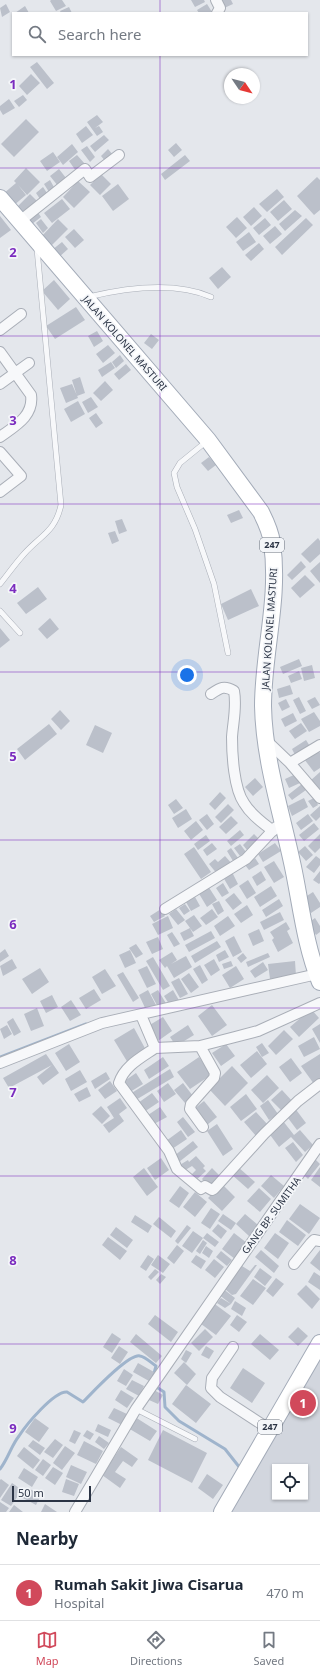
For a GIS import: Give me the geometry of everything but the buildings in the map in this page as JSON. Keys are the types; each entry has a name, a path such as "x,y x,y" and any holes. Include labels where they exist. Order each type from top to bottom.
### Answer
{"main road":[{"name":"JALAN KOLONEL MASTURI","path":"0,198 208,440 261,512 272,542 273,593 263,705 265,739 278,825 318,978"},
{"name":"247","path":"222,1512 320,1343"}],"street":[{"path":"216,0 220,8 218,12"},
{"path":"20,221 85,169 90,177 119,155"},
{"path":"0,330 21,314"},
{"path":"0,352 31,395 31,408 22,421 0,437"},
{"path":"0,384 29,363"},
{"path":"0,452 21,476 0,492"},
{"path":"165,908 246,860 278,825 253,814 243,803 238,791 232,738 235,700 234,691 228,687 222,687 211,694"},
{"path":"265,739 290,763 320,798"},
{"path":"290,763 320,745"},
{"path":"0,1062 91,1026 254,987 318,978"},
{"path":"320,1003 258,1031 200,1046 155,1048 129,1067 122,1074 119,1083 169,1151 177,1169 200,1189 206,1186 212,1190 264,1134 298,1101 320,1084"},
{"path":"141,1015 155,1048"},
{"path":"200,1046 215,1073 214,1078 190,1104 190,1109 203,1127"},
{"name":"GANG BP. SUMITHA","path":"75,1512 136,1409 320,1144"},
{"path":"294,1264 310,1243 314,1240 320,1241"},
{"path":"233,1347 212,1378 211,1388 220,1397 269,1429"}],"lane":[{"path":"0,584 23,555 51,529 58,519 61,505 36,240"},
{"path":"86,298 127,289 173,288 198,292 211,297"},
{"path":"208,440 180,463 174,473 177,486 195,528 214,584 228,653"},
{"path":"0,611 20,633"},
{"path":"136,1409 195,1439"}],"shaded area":[{"path":"320,1339 320,1512 228,1512"}],"waterway":[{"path":"0,1057 86,1024"},
{"path":"0,1469 14,1444 34,1417 61,1393 67,1392 83,1402 111,1374 128,1361 140,1356 156,1366 153,1377"},
{"path":"155,1386 164,1392 165,1407 179,1421 225,1449 240,1468 239,1470"}],"place":[{"name":"Rumah Sakit Jiwa Cisarua","path":"303,1403"}]}
